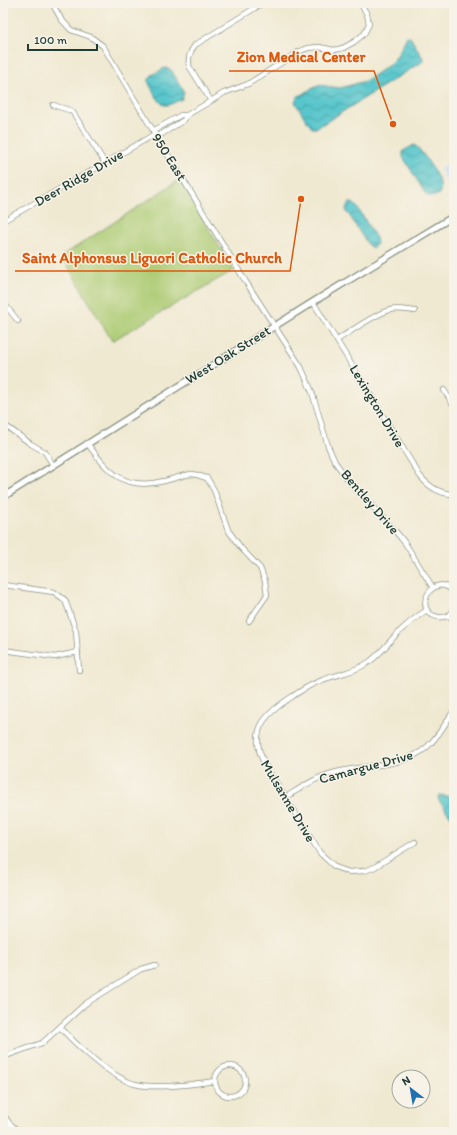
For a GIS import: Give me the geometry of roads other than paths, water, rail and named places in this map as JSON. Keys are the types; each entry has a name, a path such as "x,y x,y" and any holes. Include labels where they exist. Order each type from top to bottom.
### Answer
{"main road":[{"name":"West Oak Street","path":"3,497 274,326 454,216"}],"street":[{"name":"950 East","path":"52,3 61,19 70,30 92,37 103,46 155,134 274,326"},
{"path":"211,101 189,66 190,52 195,45 263,3"},
{"path":"155,134 184,120 187,115 224,92 248,84 298,52 308,48 320,47 334,50 343,48 354,42 364,34 368,29 369,24 367,14 360,3"},
{"path":"53,104 72,111 105,163"},
{"path":"155,134 181,115 187,115"},
{"name":"Deer Ridge Drive","path":"3,221 155,134"},
{"path":"3,302 18,321"},
{"name":"Lexington Drive","path":"313,302 420,476 433,488 442,492 454,494"},
{"path":"337,340 389,310 403,309 415,311"},
{"name":"Bentley Drive","path":"274,326 301,367 312,392 325,436 336,462 352,485 405,543 433,588"},
{"path":"444,390 454,406"},
{"path":"3,424 45,452 53,466"},
{"path":"87,443 102,463 116,476 134,483 158,483 192,474 207,478 214,490 228,530 241,548 260,568 265,581 267,595 250,621"},
{"path":"3,585 54,592 65,600 76,631 80,670"},
{"path":"454,593 452,590 443,586 433,588 427,594 425,605 427,610 435,617 444,617 449,615 454,610"},
{"name":"Mulsanne Drive","path":"415,842 373,868 356,872 342,870 329,863 320,853 266,765 259,750 258,737 264,719 278,705 306,688 325,679 354,670 371,661 407,624 427,610"},
{"path":"449,615 454,623"},
{"path":"3,650 55,657 78,652"},
{"name":"Camargue Drive","path":"286,797 309,782 323,776 345,770 397,761 419,753 436,737 454,710"},
{"path":"3,1057 38,1045 49,1037 85,1004 141,969 155,966"},
{"path":"60,1027 70,1038 105,1067 117,1076 129,1082 149,1086 215,1081"},
{"path":"231,1066 240,1070 244,1080 240,1092 230,1095 221,1092 217,1088 215,1081 218,1071 224,1067 231,1066"},
{"path":"3,1114 9,1123 19,1132"}],"water":[{"path":"407,36 410,37 423,58 422,62 328,121 316,128 312,128 295,102 297,97 319,85 340,88 365,81 389,65 397,56"},
{"path":"165,68 172,71 184,92 182,99 171,104 164,105 148,81 152,75"},
{"path":"414,145 425,156 439,180 440,191 435,196 425,193 403,157 403,151"},
{"path":"349,203 353,203 357,207 376,238 377,244 374,247 370,247 347,213 346,208"},
{"path":"439,795 454,797 454,821 438,799"}],"place":[{"name":"Zion Medical Center","path":"393,124"},
{"name":"Saint Alphonsus Liguori Catholic Church","path":"301,199"}]}
